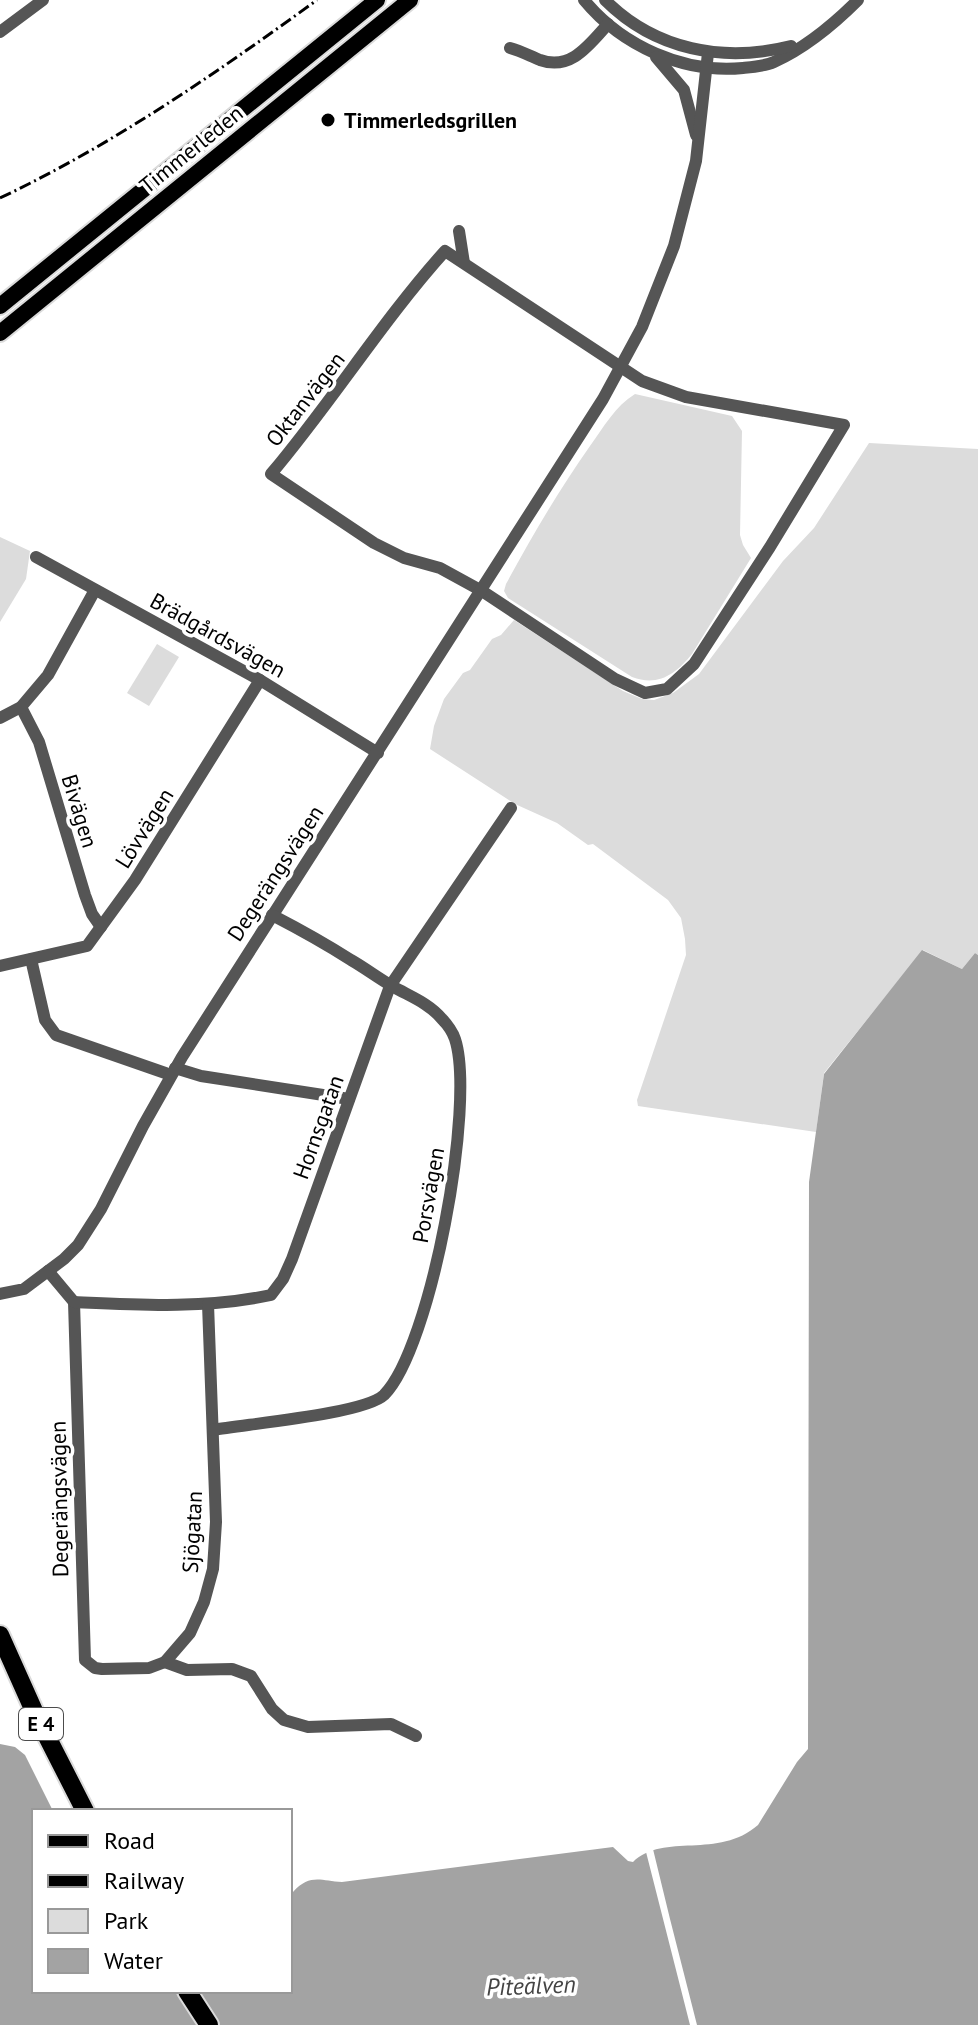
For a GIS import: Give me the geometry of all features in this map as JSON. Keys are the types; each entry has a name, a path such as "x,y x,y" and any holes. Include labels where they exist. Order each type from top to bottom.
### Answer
{"highway":[{"name":"E 4","path":"0,1635 34,1711 84,1809"},
{"name":"E 4","path":"0,1661 73,1809"},
{"path":"177,1993 199,2025"},
{"path":"188,1993 209,2025"}],"main road":[{"name":"Timmerleden","path":"0,306 377,0"},
{"name":"Timmerleden","path":"0,333 410,0"}],"street":[{"path":"0,32 43,0"},
{"path":"584,0 608,24 648,50 679,62 770,51 805,42 841,18 858,0"},
{"path":"605,0 629,21 708,60"},
{"path":"510,48 542,61 557,63 572,60 608,24"},
{"path":"648,50 684,90 698,143"},
{"name":"Degerängsvägen","path":"0,1294 24,1289 78,1245 94,1221 173,1072 603,399 642,327 674,246 696,161 708,60"},
{"path":"459,231 464,263 642,381 686,397 844,425 694,664 667,689 645,693 615,679 482,591"},
{"name":"Oktanvägen","path":"464,263 445,251 422,277 315,422 271,474 374,543 404,558 440,568 482,591"},
{"name":"Brädgårdsvägen","path":"36,557 260,680 378,753"},
{"path":"0,718 21,707 48,675 95,590"},
{"name":"Lövvägen","path":"0,966 87,946 135,880 260,680"},
{"name":"Bivägen","path":"21,707 39,742 88,904 101,927"},
{"name":"Hornsgatan","path":"74,1302 208,1304 235,1303 271,1295 283,1279 390,986 511,808"},
{"name":"Porsvägen","path":"213,1430 353,1409 383,1396 396,1379 414,1338 446,1226 457,1149 461,1075 455,1038 442,1018 422,1002 272,915"},
{"path":"31,959 45,1020 56,1035 173,1072 349,1099"},
{"path":"48,1271 74,1302"},
{"name":"Degerängsvägen","path":"74,1302 85,1660 102,1669 149,1668 165,1662"},
{"name":"Sjögatan","path":"165,1662 190,1633 204,1602 213,1569 216,1522 208,1304"},
{"path":"165,1662 187,1670 232,1669 251,1676 272,1709 284,1720 308,1727 391,1724 416,1736"}],"green space":[{"path":"635,394 732,416 742,431 740,535 751,558 692,654 673,673 650,680 632,677 508,598 504,591 557,496 605,424"},
{"path":"869,443 978,449 978,955 975,953 962,969 923,950 824,1073 816,1132 638,1106 637,1100 686,955 681,918 668,900 593,844 588,845 557,823 515,804 430,749 434,726 444,699 463,673 470,670 492,639 501,635 514,620 623,691 654,700 673,693 699,674 783,561 814,528"},
{"path":"0,537 30,551 26,579 0,622"},
{"path":"157,644 179,657 149,706 127,693"}],"water":[{"name":"Piteälven","path":"922,950 962,969 975,953 978,955 978,2025 0,2025 0,1744 15,1747 25,1755 52,1809 32,1809 32,1993 292,1993 292,1892 310,1880 342,1882 613,1847 633,1862 660,1848 726,1841 758,1825 808,1749 809,1182 824,1074"}],"pier":[{"path":"652,1845 697,2025 690,2025 645,1848"}],"railway":[{"path":"0,198 124,131 317,0"}],"place":[{"name":"Timmerledsgrillen","path":"328,120"}]}
